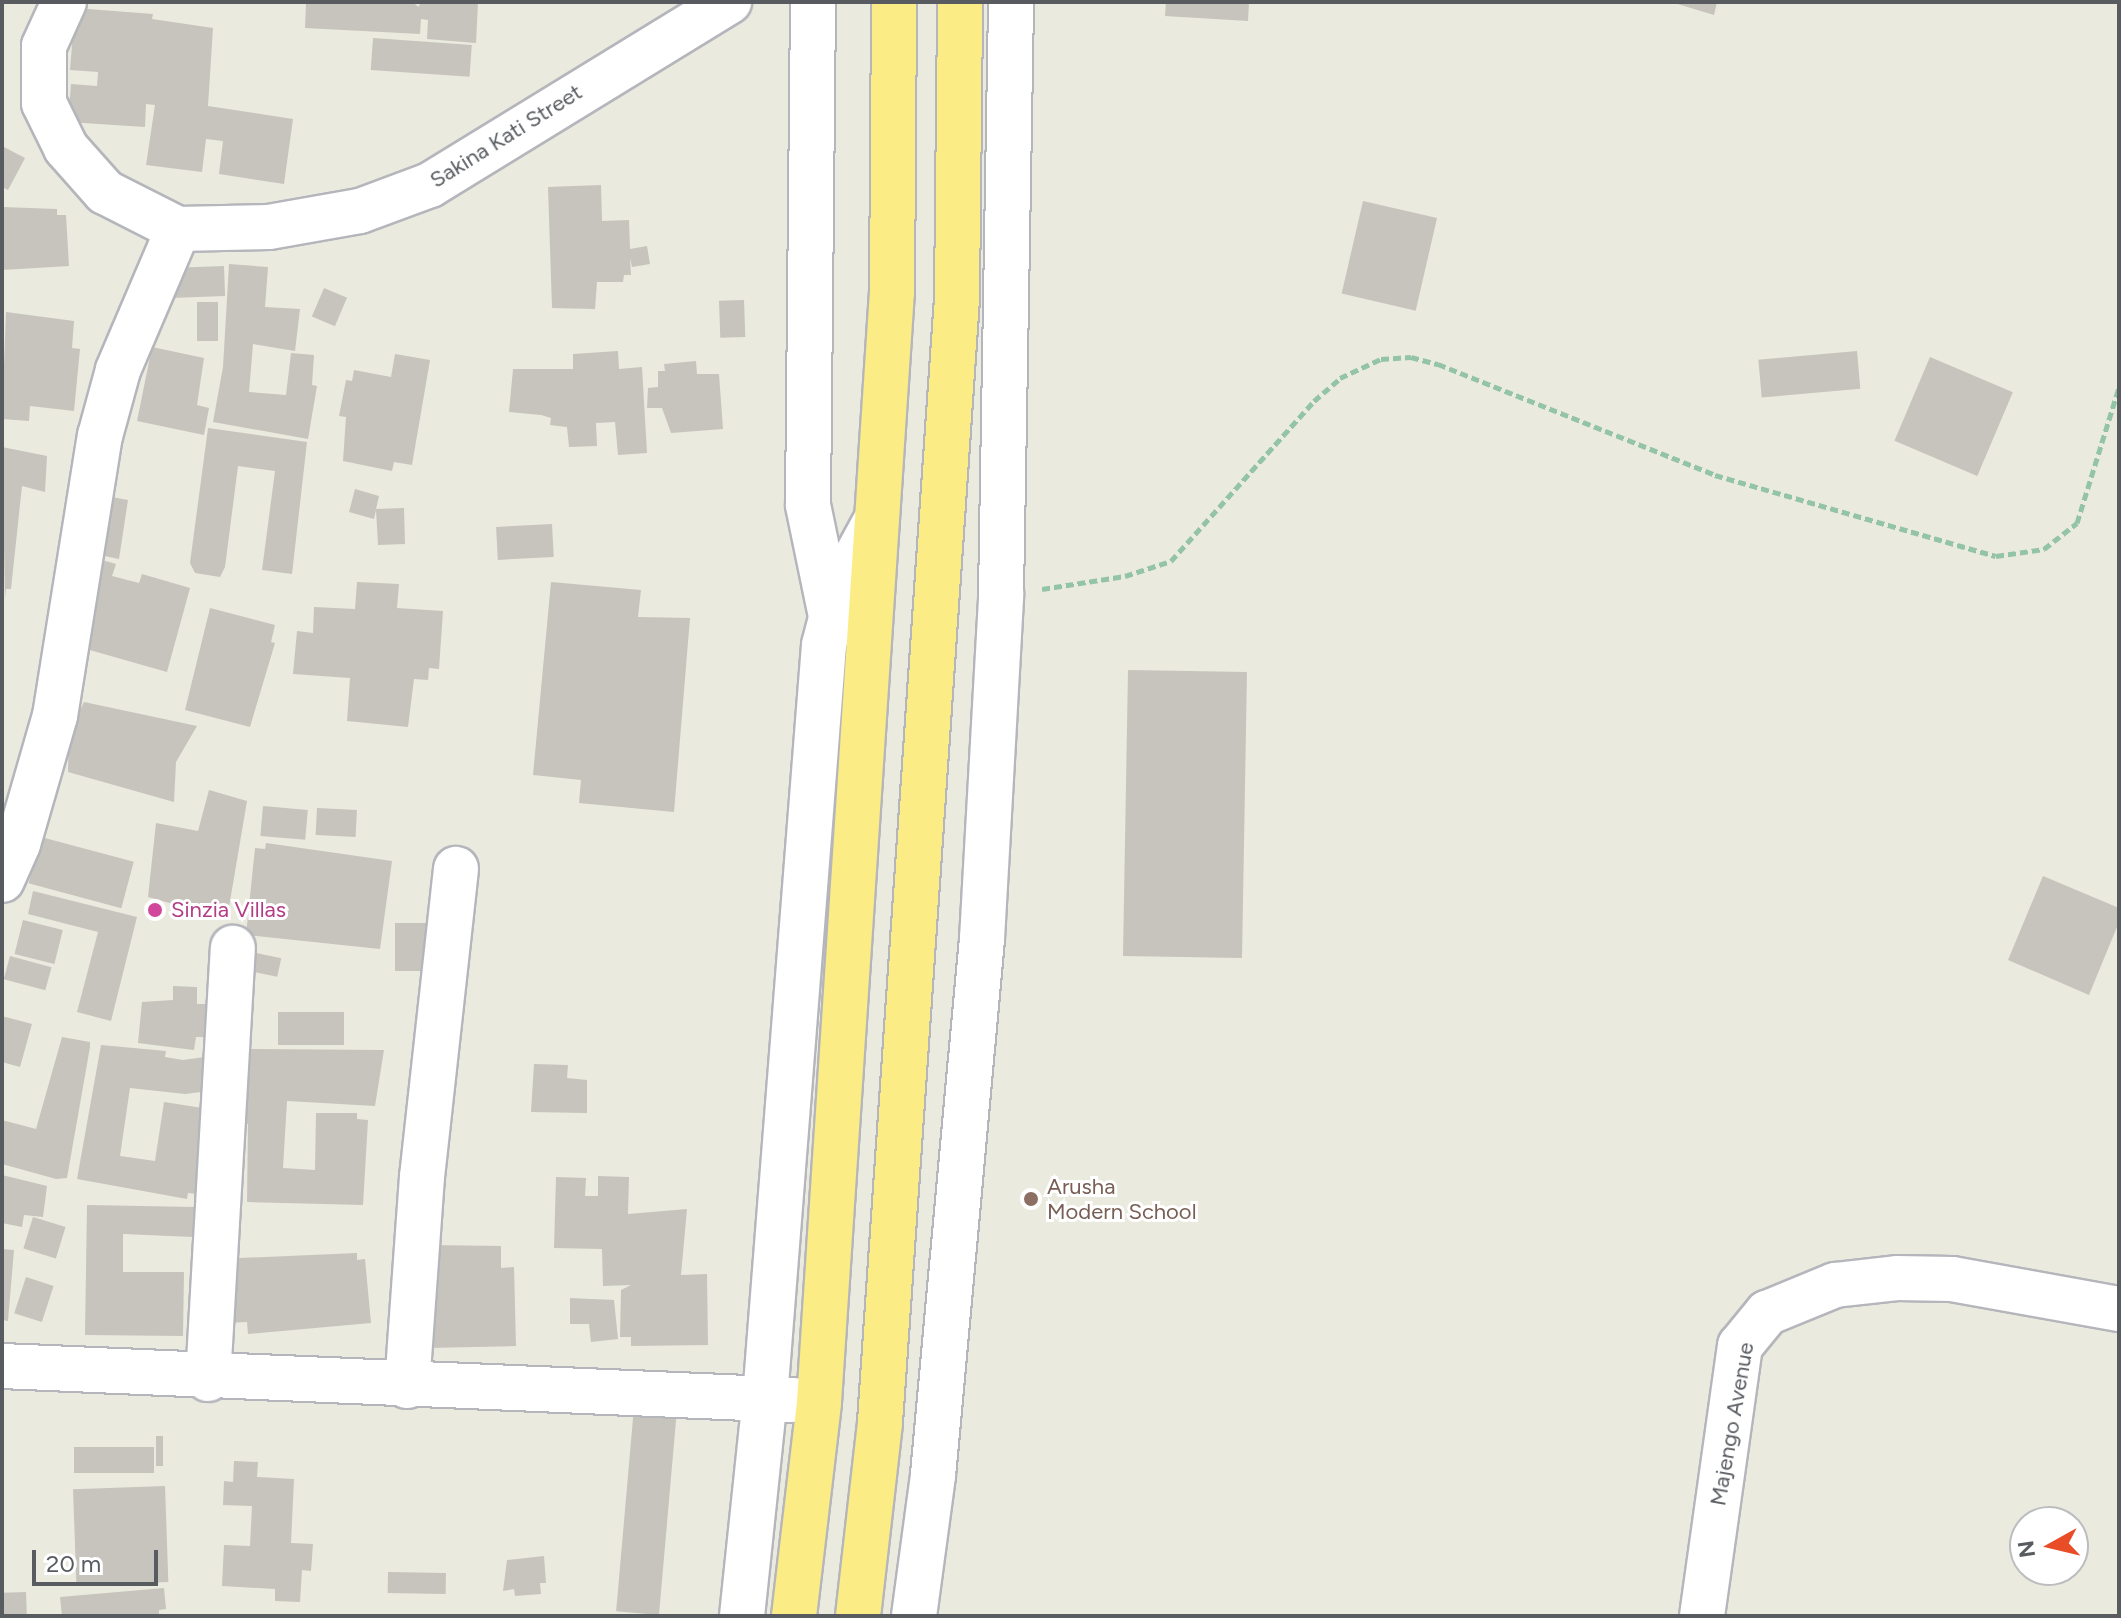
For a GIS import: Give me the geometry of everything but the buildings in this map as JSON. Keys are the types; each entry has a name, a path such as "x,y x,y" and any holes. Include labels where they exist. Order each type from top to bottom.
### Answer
{"highway":[{"path":"794,1616 819,1402 892,292 894,2"},
{"path":"858,1616 880,1422 956,313 960,2"}],"street":[{"name":"Sakina Kati Street","path":"64,2 44,46 44,103 66,148 105,192 178,229 269,227 360,211 430,185 729,2"},
{"path":"813,2 808,505 831,616"},
{"path":"914,1616 933,1475 982,939 1001,595 1011,2"},
{"path":"2,880 18,844 55,716 100,436 118,370 178,229"},
{"path":"742,1616 765,1398 831,616 839,588 875,522"},
{"path":"407,1386 422,1177 456,869"},
{"path":"208,1379 233,948"},
{"name":"Majengo Avenue","path":"1702,1616 1740,1346 1767,1313 1835,1285 1897,1278 1952,1279 2119,1309"},
{"path":"2,1366 208,1379 819,1402"}],"path":[{"path":"1001,595 1125,576 1171,561 1314,401 1340,378 1381,359 1411,357 1438,364 1715,475 1996,556 2044,549 2077,523 2119,387"}],"place":[{"name":"Sinzia Villas","path":"155,910"},
{"name":"Arusha Modern School","path":"1031,1199"}]}
